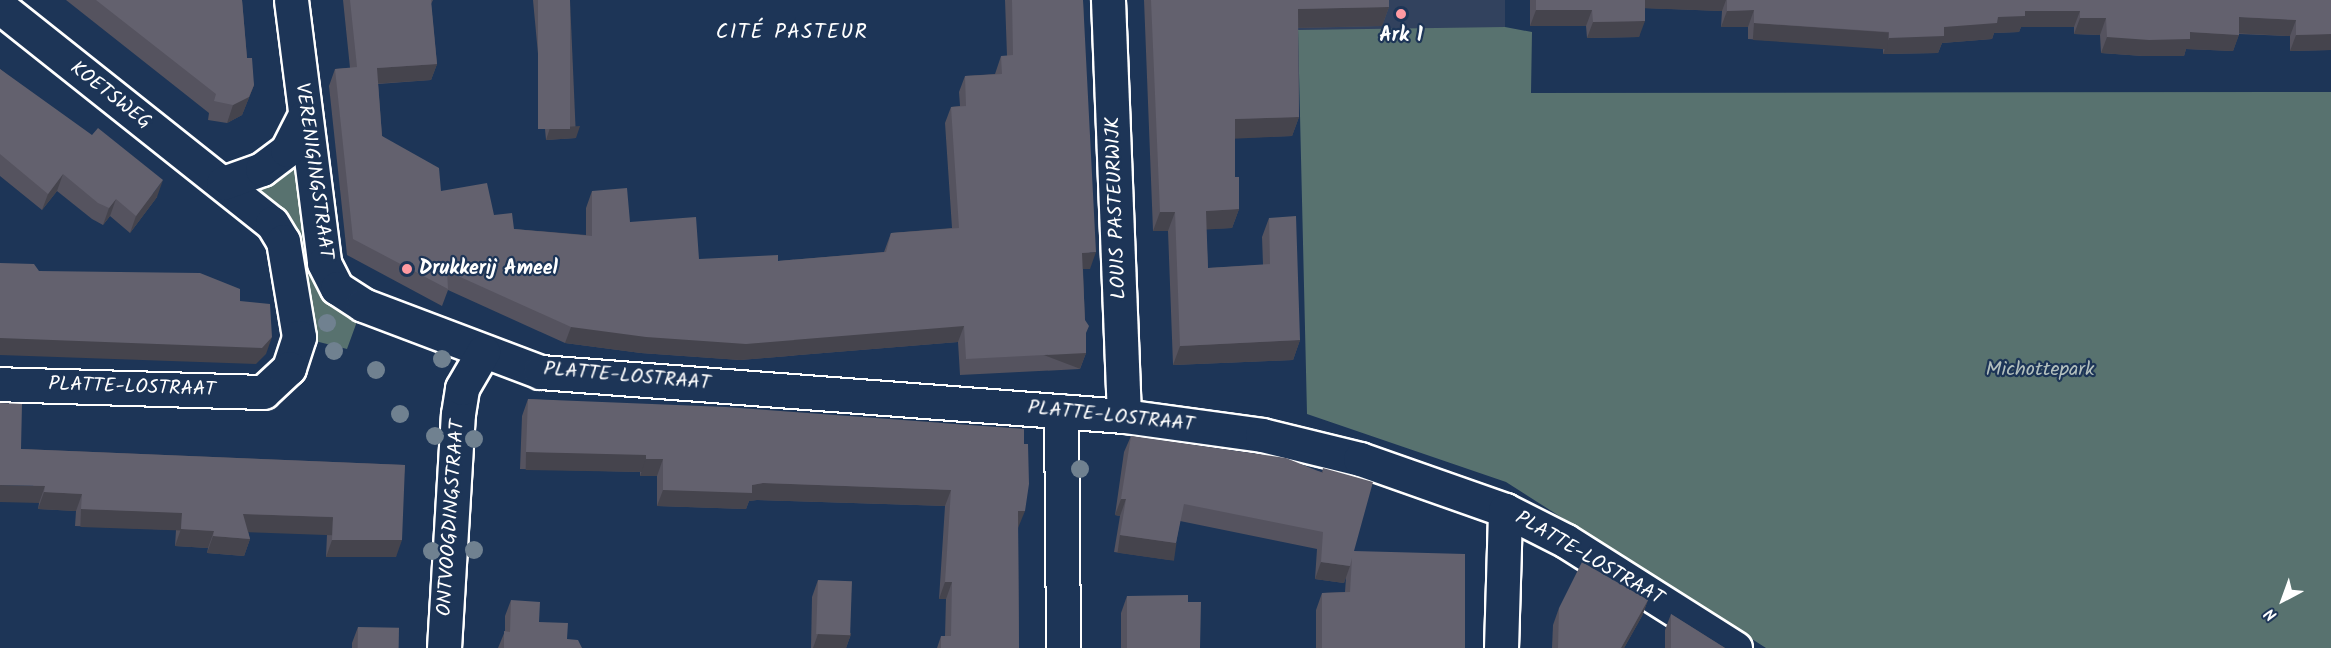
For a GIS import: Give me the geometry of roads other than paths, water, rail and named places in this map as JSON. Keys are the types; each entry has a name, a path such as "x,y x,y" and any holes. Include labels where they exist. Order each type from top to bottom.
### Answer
{"street":[{"name":"VERENIGINGSTRAAT","path":"291,0 324,263 337,288 363,305 483,352"},
{"name":"LOUIS PASTEURWIJK","path":"1108,0 1124,416"},
{"name":"KOETSWEG","path":"0,7 254,205 283,241 299,337 289,368 263,392"},
{"path":"223,183 262,169 287,150 304,117"},
{"name":"PLATTE-LOSTRAAT","path":"483,352 540,372 1124,416 1262,435 1360,459 1505,510 1566,541 1735,648"},
{"name":"ONTVOOGDINGSTRAAT","path":"444,648 462,388 483,352"},
{"name":"PLATTE-LOSTRAAT","path":"0,384 263,392"},
{"path":"1061,411 1063,648"},
{"path":"1501,648 1505,510"}],"place":[{"name":"Ark 1","path":"1401,14"},
{"name":"Drukkerij Ameel","path":"407,269"}],"district":[{"name":"CITÉ PASTEUR","path":"792,33"}],"park label":[{"name":"Michottepark","path":"2040,370"}]}
